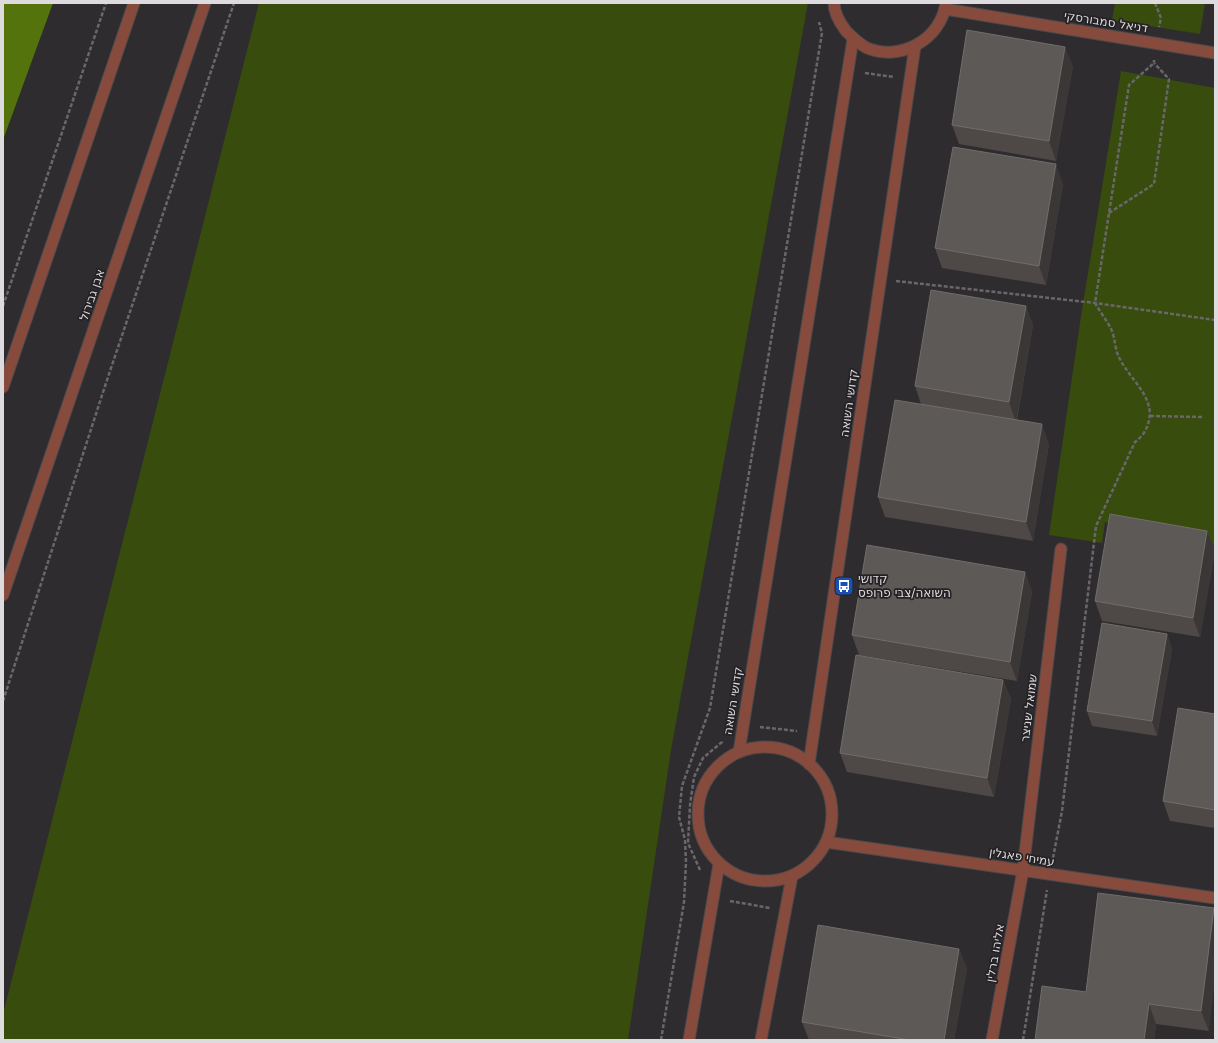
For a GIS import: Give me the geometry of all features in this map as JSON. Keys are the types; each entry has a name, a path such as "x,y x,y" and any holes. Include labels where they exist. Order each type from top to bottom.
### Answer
{"street":[{"path":"3,387 134,3"},
{"name":"אבן גבירול","path":"3,595 205,3"},
{"path":"834,3 840,24 853,39 867,48 883,52 900,52 915,46 929,37 939,24 945,6"},
{"name":"דניאל סמבורסקי","path":"945,6 1215,53"},
{"name":"קדושי השואה","path":"739,752 742,724 853,39"},
{"name":"קדושי השואה","path":"809,764 915,46"},
{"name":"שמואל שניצר","path":"1023,870 1062,549"},
{"path":"757,748 775,748 793,754 809,764 823,780 831,800 832,822 826,842 810,864 792,876 773,881 754,881 735,875 719,864 705,846 698,825 698,803 705,782 720,764 739,752 757,748"},
{"name":"עמיחי פאגלין","path":"826,842 1215,898"},
{"path":"689,1040 719,864"},
{"name":"אליהו ברלין","path":"992,1040 1023,870"},
{"path":"761,1040 792,876"}],"path":[{"path":"3,306 106,3"},
{"path":"3,701 104,390 234,3"},
{"path":"1154,3 1161,18"},
{"path":"661,1040 684,902 686,862 685,840 679,817 682,786 710,708 822,33 819,20"},
{"path":"1062,812 1096,526 1136,442 1145,431 1150,416 1149,402 1118,355 1112,332 1095,303 1129,85 1154,64 1169,79 1154,184 1109,214"},
{"path":"848,70 910,80"},
{"path":"880,279 1095,303 1215,320"},
{"path":"1150,416 1203,417"},
{"path":"742,724 813,734"},
{"path":"713,898 785,910"},
{"path":"1023,1040 1041,936"}],"green space":[{"path":"3,3 53,3 3,140"},
{"path":"259,3 808,3 671,750 628,1040 3,1040 3,1014"},
{"path":"1115,3 1205,3 1200,34 1112,20"},
{"path":"1121,71 1215,88 1215,545 1105,522 1102,543 1049,535 1081,316"}],"building":[{"path":"967,30 1065,47 1049,141 952,125"},
{"path":"953,147 1056,164 1039,266 935,248"},
{"path":"931,290 1026,306 1009,402 915,386"},
{"path":"895,400 1042,424 1026,522 878,497"},
{"path":"1110,514 1207,531 1193,618 1095,601"},
{"path":"867,545 1025,572 1010,662 852,635"},
{"path":"1102,623 1167,634 1152,721 1087,711"},
{"path":"856,655 1003,680 987,778 840,753"},
{"path":"1178,708 1215,714 1215,810 1163,801"},
{"path":"1098,893 1214,908 1201,1011 1149,1004 1144,1040 1035,1040 1042,986 1086,992"},
{"path":"818,925 959,949 944,1040 910,1040 802,1022"}],"place":[{"name":"קדושי השואה/צבי פרופס","path":"844,586"}]}
